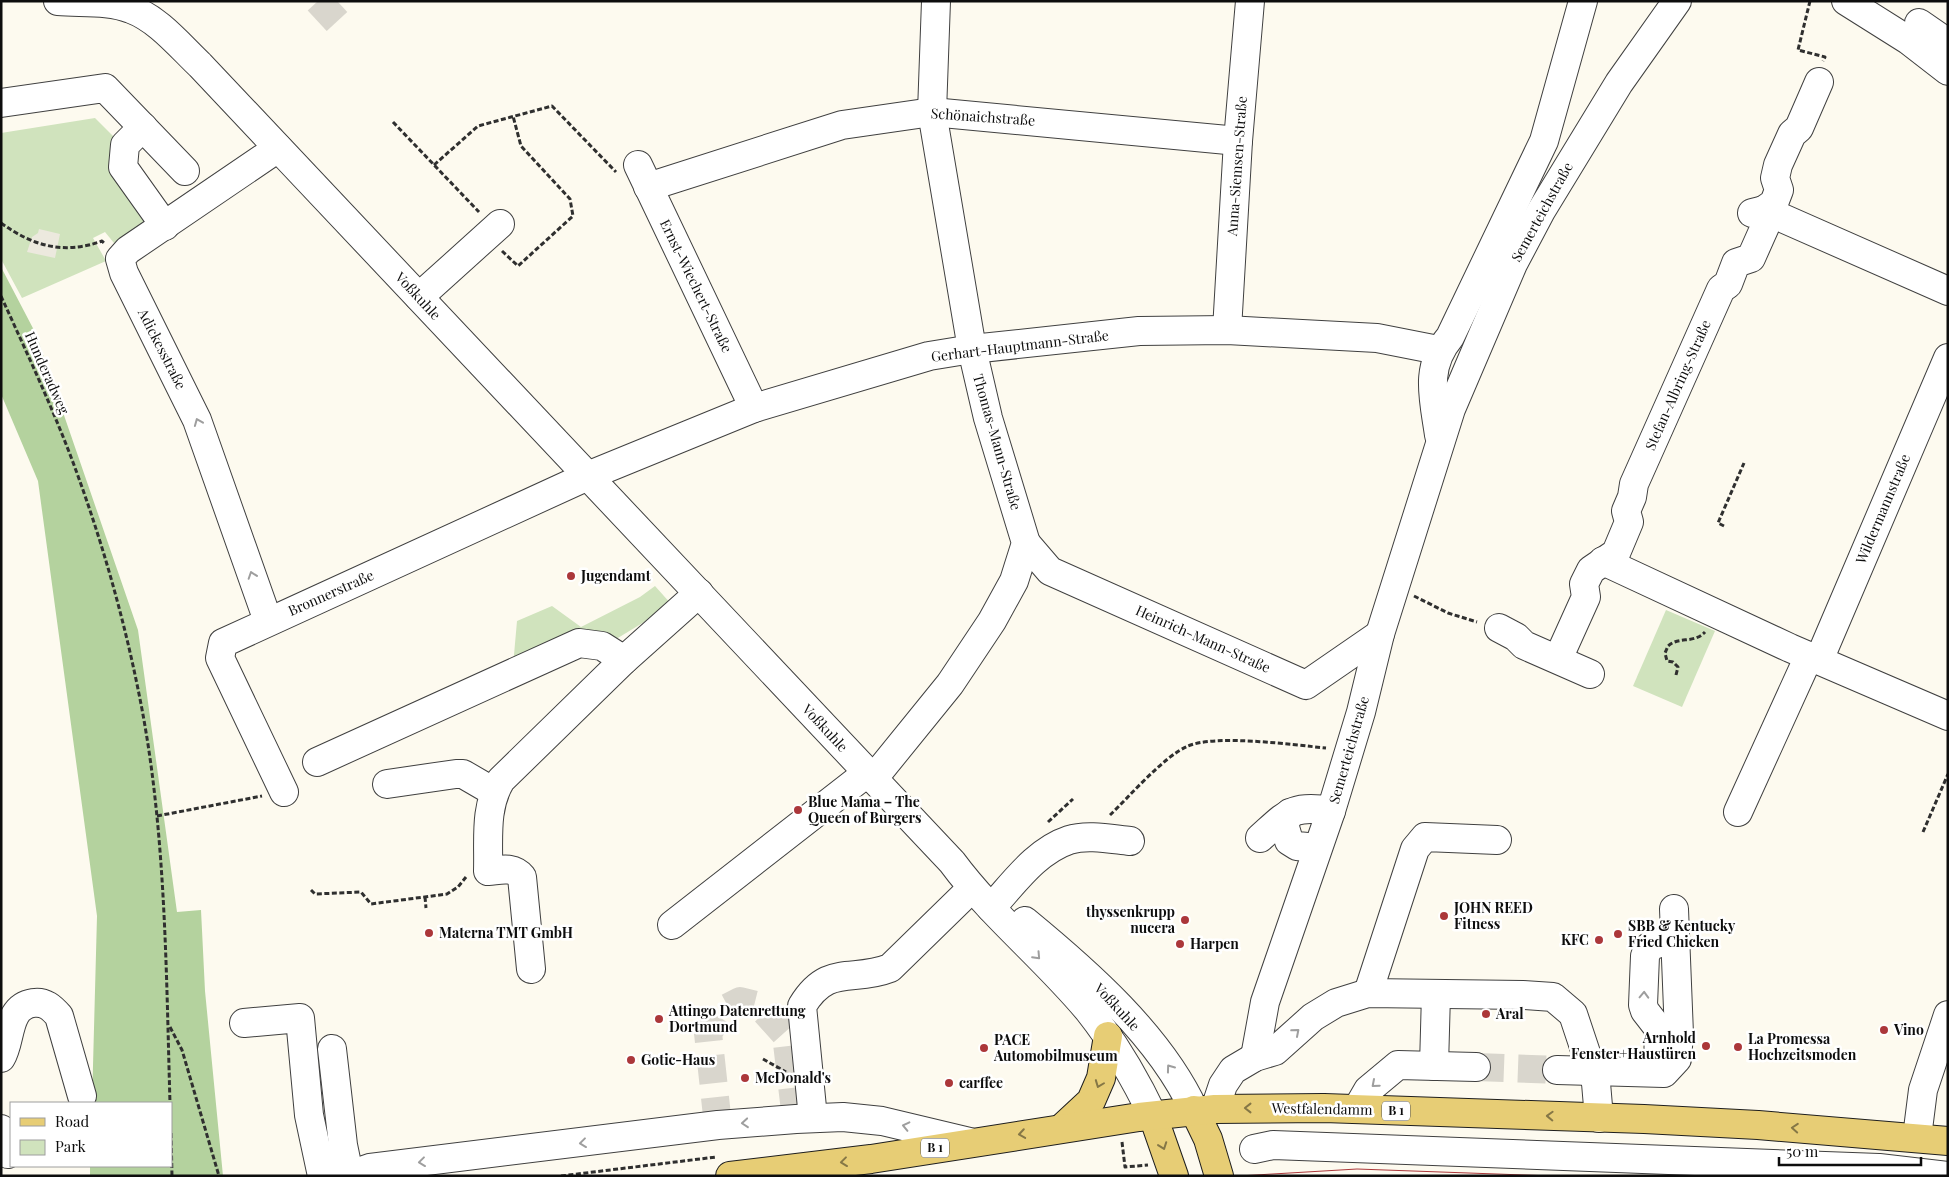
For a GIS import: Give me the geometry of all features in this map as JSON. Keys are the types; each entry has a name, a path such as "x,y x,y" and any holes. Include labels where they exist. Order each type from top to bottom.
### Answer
{"main road":[{"path":"1062,1128 1091,1101 1101,1078 1108,1036"},
{"name":"Westfalendamm","path":"730,1176 871,1158 1062,1128 1205,1110 1357,1109 1599,1118 1758,1125 1948,1141"},
{"path":"1205,1110 1208,1139 1220,1176"},
{"path":"1152,1116 1163,1173"}],"street":[{"name":"Voßkuhle","path":"58,1 133,5 152,19 200,64 419,297 590,475 870,776 952,862 995,903 1088,1010 1108,1036 1134,1077 1152,1116"},
{"name":"Thomas-Mann-Straße","path":"936,1 932,112 972,349 988,418 1026,543"},
{"name":"Anna-Siemsen-Straße","path":"1227,330 1238,141 1250,1"},
{"name":"Semerteichstraße","path":"1440,441 1432,380 1438,350 1450,337 1544,141 1583,1"},
{"name":"Semerteichstraße","path":"1256,1057 1265,1002 1331,811 1380,634 1451,409 1513,264 1541,211 1620,83 1677,1"},
{"path":"1846,1 1908,40 1948,71"},
{"path":"1919,23 1942,39 1948,40"},
{"path":"1764,210 1774,203 1779,190 1775,178 1781,157 1792,134 1799,128 1819,82"},
{"path":"1,103 105,88 185,171"},
{"name":"Schönaichstraße","path":"634,175 842,125 932,112 1238,141"},
{"path":"143,127 125,145 123,167 165,226"},
{"path":"120,258 128,250 278,148"},
{"name":"Ernst-Wiechert-Straße","path":"634,175 754,408"},
{"path":"1764,210 1948,291"},
{"name":"Stefan-Albring-Straße","path":"1558,659 1586,597 1584,584 1591,570 1616,553 1629,522 1626,511 1632,497 1634,484 1721,289 1728,284 1736,263 1751,258 1767,222 1764,210"},
{"path":"419,297 493,228"},
{"name":"Adickesstraße","path":"120,258 124,273 197,420 268,621"},
{"name":"Gerhart-Hauptmann-Straße","path":"590,475 754,408 929,356 972,349 1140,331 1227,330 1377,338 1438,350"},
{"name":"Wildermannstraße","path":"1738,812 1814,658 1948,358"},
{"name":"Bronnerstraße","path":"284,792 220,658 220,650 223,643 590,475"},
{"path":"672,925 870,776 950,684 992,621 1014,581 1026,543"},
{"name":"Heinrich-Mann-Straße","path":"1026,543 1050,571 1306,685 1380,634"},
{"path":"1603,561 1713,614 1948,716"},
{"path":"531,969 522,877 518,871 510,869 478,872 494,792 501,780 624,660 699,592"},
{"path":"1499,628 1516,637 1524,645 1590,674"},
{"path":"317,762 579,643 602,646 624,660"},
{"path":"387,784 463,774 494,792"},
{"path":"1260,838 1298,808 1331,811"},
{"path":"1290,813 1284,824 1289,841 1297,846 1317,848"},
{"path":"1368,993 1415,849 1425,836 1497,840"},
{"path":"995,903 1033,862 1050,849 1070,840 1089,838 1130,841"},
{"name":"Voßkuhle","path":"952,862 972,888 1073,960 1160,1054 1205,1110"},
{"path":"813,1118 802,1006 810,993 825,980 851,974 881,972 890,968 972,888"},
{"path":"1557,1070 1664,1073 1677,1059 1679,1034 1674,909"},
{"path":"1205,1110 1233,1070 1256,1057 1275,1051 1313,1017 1336,1003 1368,993 1436,994 1553,997 1573,1014 1596,1083 1599,1118"},
{"path":"1434,1066 1436,994"},
{"path":"1,1058 5,1052 12,1020 18,1009 30,1003 40,1002 52,1007 59,1016 82,1096"},
{"path":"1916,1138 1923,1090 1948,1015"},
{"path":"244,1023 300,1018 309,1116 322,1176"},
{"path":"332,1049 348,1175 370,1168 718,1126 813,1118 843,1117 882,1121 970,1142"},
{"path":"1357,1109 1368,1090 1398,1064 1476,1067"},
{"path":"1254,1149 1273,1145 1879,1168 1948,1176"}],"path":[{"path":"1810,1 1798,50 1825,57 1816,77 1819,82"},
{"path":"434,164 478,126 552,106 634,175"},
{"path":"393,122 493,228 518,266 572,216 570,199 521,146 513,116"},
{"path":"1,223 18,236 42,246 66,249 87,247 102,241 120,258"},
{"name":"Hunderadweg","path":"1,296 72,459 116,594 140,696 157,816 169,1025 170,1102"},
{"path":"1724,526 1718,523 1744,463"},
{"path":"1396,586 1448,613 1499,628"},
{"path":"1676,676 1678,667 1673,662 1667,661 1665,657 1668,646 1675,641 1699,637 1713,614"},
{"path":"1089,838 1166,761 1188,746 1209,742 1236,742 1349,751"},
{"path":"1923,832 1948,774"},
{"path":"157,816 284,792"},
{"path":"311,890 315,894 361,892 371,904 425,897 453,891 478,872"},
{"path":"425,897 426,908"},
{"path":"169,1025 182,1050 219,1176"},
{"path":"763,1059 790,1075"},
{"path":"1121,1136 1125,1168 1150,1165 1163,1173"}],"green space":[{"path":"95,118 119,142 149,218 114,243 105,232 93,238 106,261 22,298 1,259 1,133"},
{"path":"1,267 36,334 138,630 177,912 201,910 205,991 223,1176 90,1176 90,1167 172,1167 172,1102 92,1102 97,916 38,481 1,394"},
{"path":"655,586 672,605 608,644 513,666 517,621 552,606 581,627 640,597"},
{"path":"1666,610 1715,631 1682,707 1633,686"}],"shaded area":[{"path":"39,229 60,234 55,258 27,252 32,237 38,233"}],"tunnel":[{"path":"318,1 342,27"},
{"path":"718,1125 708,1033 723,1010 740,1001 760,1006 786,1035 796,1119"},
{"path":"1476,1067 1557,1070"}],"tram line":[{"path":"1239,1176 1357,1169 1552,1176"}],"place":[{"name":"Jugendamt","path":"571,576"},
{"name":"Blue Mama – The Queen of Burgers","path":"798,810"},
{"name":"JOHN REED Fitness","path":"1444,916"},
{"name":"thyssenkrupp nucera","path":"1185,920"},
{"name":"Materna TMT GmbH","path":"429,933"},
{"name":"SBB & Kentucky Fried Chicken","path":"1618,934"},
{"name":"KFC","path":"1599,940"},
{"name":"Harpen","path":"1180,944"},
{"name":"Aral","path":"1486,1014"},
{"name":"Attingo Datenrettung Dortmund","path":"659,1019"},
{"name":"Vino","path":"1884,1030"},
{"name":"Arnhold Fenster+Haustüren","path":"1706,1046"},
{"name":"La Promessa Hochzeitsmoden","path":"1738,1047"},
{"name":"PACE Automobilmuseum","path":"984,1048"},
{"name":"Gotic-Haus","path":"631,1060"},
{"name":"McDonald's","path":"745,1078"},
{"name":"carffee","path":"949,1083"}]}
